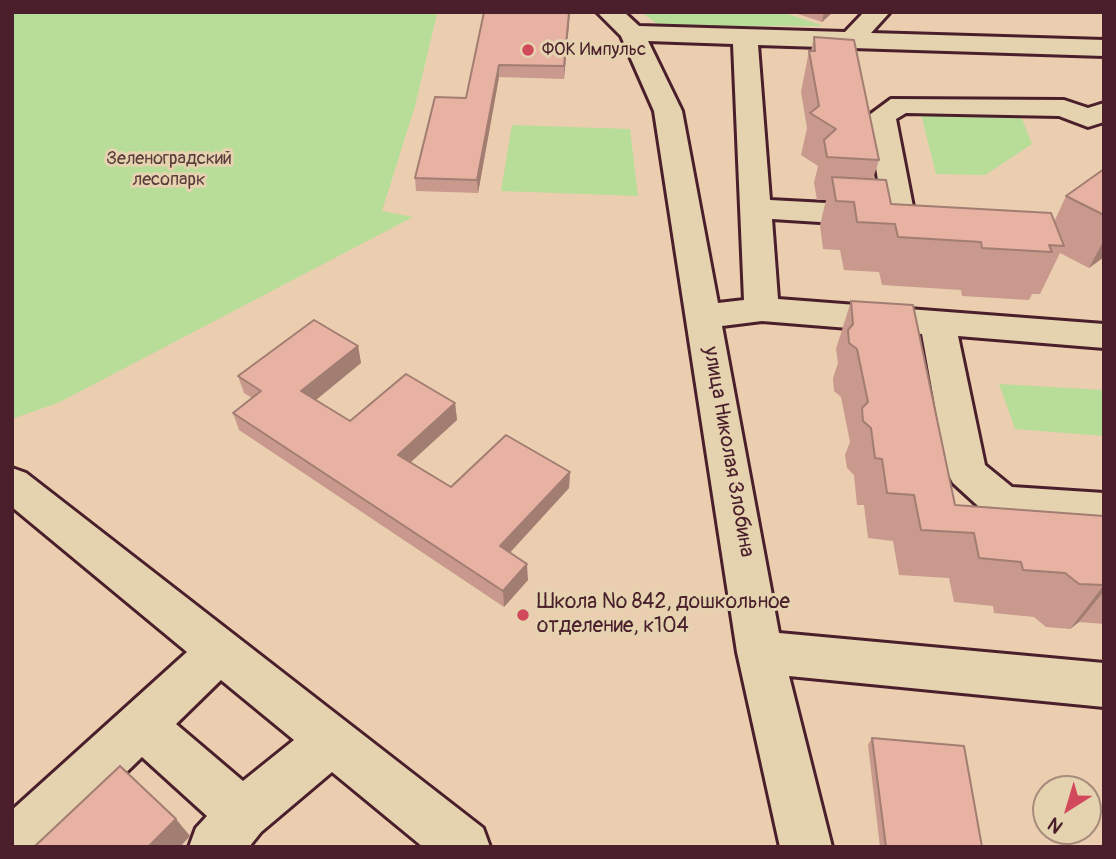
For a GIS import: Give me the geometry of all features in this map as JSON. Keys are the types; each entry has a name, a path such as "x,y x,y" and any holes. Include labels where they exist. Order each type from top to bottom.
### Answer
{"street":[{"path":"856,42 857,33 878,12"},
{"path":"917,16 925,39 947,45 958,40 950,18"},
{"path":"621,23 745,37 1097,48 1104,76"},
{"name":"улица Николая Злобина","path":"621,23 668,111 705,316 760,652 806,847"},
{"path":"745,37 762,309"},
{"path":"754,208 899,217 882,116 901,105 1064,108 1099,119"},
{"path":"705,316 762,309 1101,333"},
{"path":"938,323 967,472 1002,503 1104,510"},
{"path":"12,484 218,653 464,847"},
{"path":"760,652 1104,685"},
{"path":"12,845 218,653"},
{"path":"141,725 229,831 330,742"}],"green space":[{"name":"Зеленоградский лесопарк","path":"12,12 441,12 437,14 415,106 382,211 413,217 60,402 12,419"},
{"path":"641,12 782,12 824,26 660,26"},
{"path":"920,111 1020,114 1032,144 985,175 936,174"},
{"path":"512,125 630,129 638,196 501,191"},
{"path":"999,384 1104,390 1104,436 1015,429"}],"building":[{"path":"484,12 569,12 564,66 499,65 477,180 415,178 435,97 466,98"},
{"path":"814,37 854,40 879,160 827,157 824,140 836,129 810,113 819,106 809,51 815,51"},
{"path":"1104,169 1104,215 1066,196"},
{"path":"832,177 886,180 891,204 1051,213 1064,246 1049,245 1052,252 982,248 981,242 898,237 895,224 857,222 854,202 836,201"},
{"path":"851,301 913,305 955,505 1104,516 1104,585 1079,584 1065,573 1023,570 1021,562 979,558 974,533 921,530 914,495 887,493 882,459 875,458 871,428 863,421 862,408 868,402 857,349 849,343 848,330 853,324"},
{"path":"314,320 358,346 301,391 350,421 406,374 455,403 398,455 451,487 506,435 570,472 500,546 527,564 503,591 233,413 261,391 238,376"},
{"path":"872,738 964,746 982,847 886,847"},
{"path":"120,766 176,819 148,847 34,847"}],"place":[{"name":"ФОК Импульс","path":"528,50"},
{"name":"Школа № 842, дошкольное отделение, к104","path":"523,615"}]}
